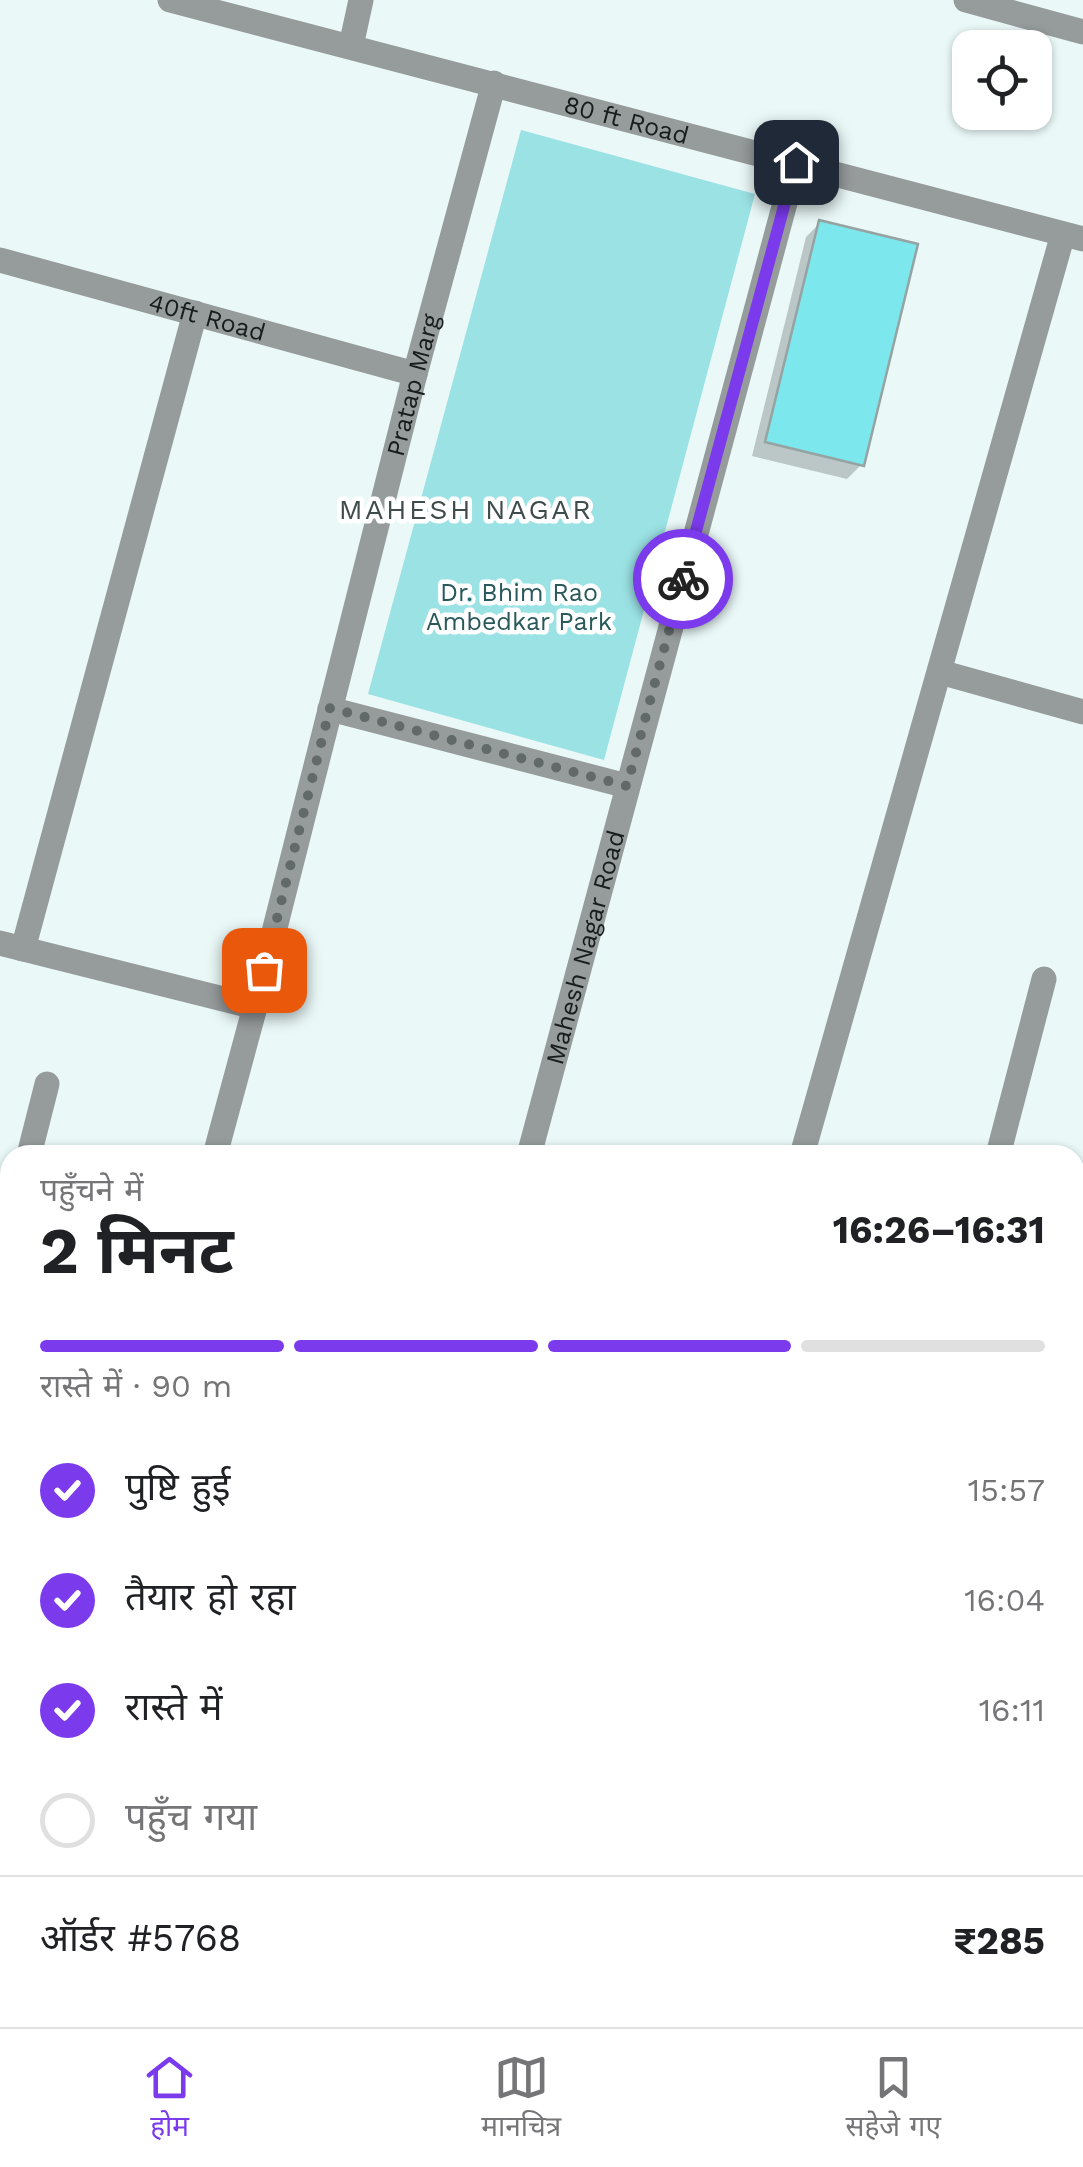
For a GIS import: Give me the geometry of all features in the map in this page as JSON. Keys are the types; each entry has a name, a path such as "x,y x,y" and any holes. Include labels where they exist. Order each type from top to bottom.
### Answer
{"street":[{"name":"80 ft Road","path":"170,0 1073,236"},
{"path":"352,46 361,0"},
{"path":"966,0 1043,10 1083,32"},
{"name":"Pratap Marg","path":"219,1145 415,374 494,83"},
{"name":"Mahesh Nagar Road","path":"532,1145 796,162"},
{"path":"805,1145 940,672 1073,236"},
{"name":"40ft Road","path":"0,260 415,374"},
{"path":"195,312 12,946 255,1007"},
{"path":"940,672 1083,712"},
{"path":"330,708 627,786"},
{"path":"1001,1145 1044,979"},
{"path":"32,1145 47,1084"}],"green space":[{"name":"Dr. Bhim Rao Ambedkar Park","path":"521,130 755,194 604,760 368,694"}],"building":[{"path":"819,220 918,244 864,466 765,442"}],"way so far":[{"path":"264,970 330,708 627,786 683,579"}],"district":[{"name":"MAHESH NAGAR","path":"466,509"}],"route":[{"path":"683,579 796,162"}]}
